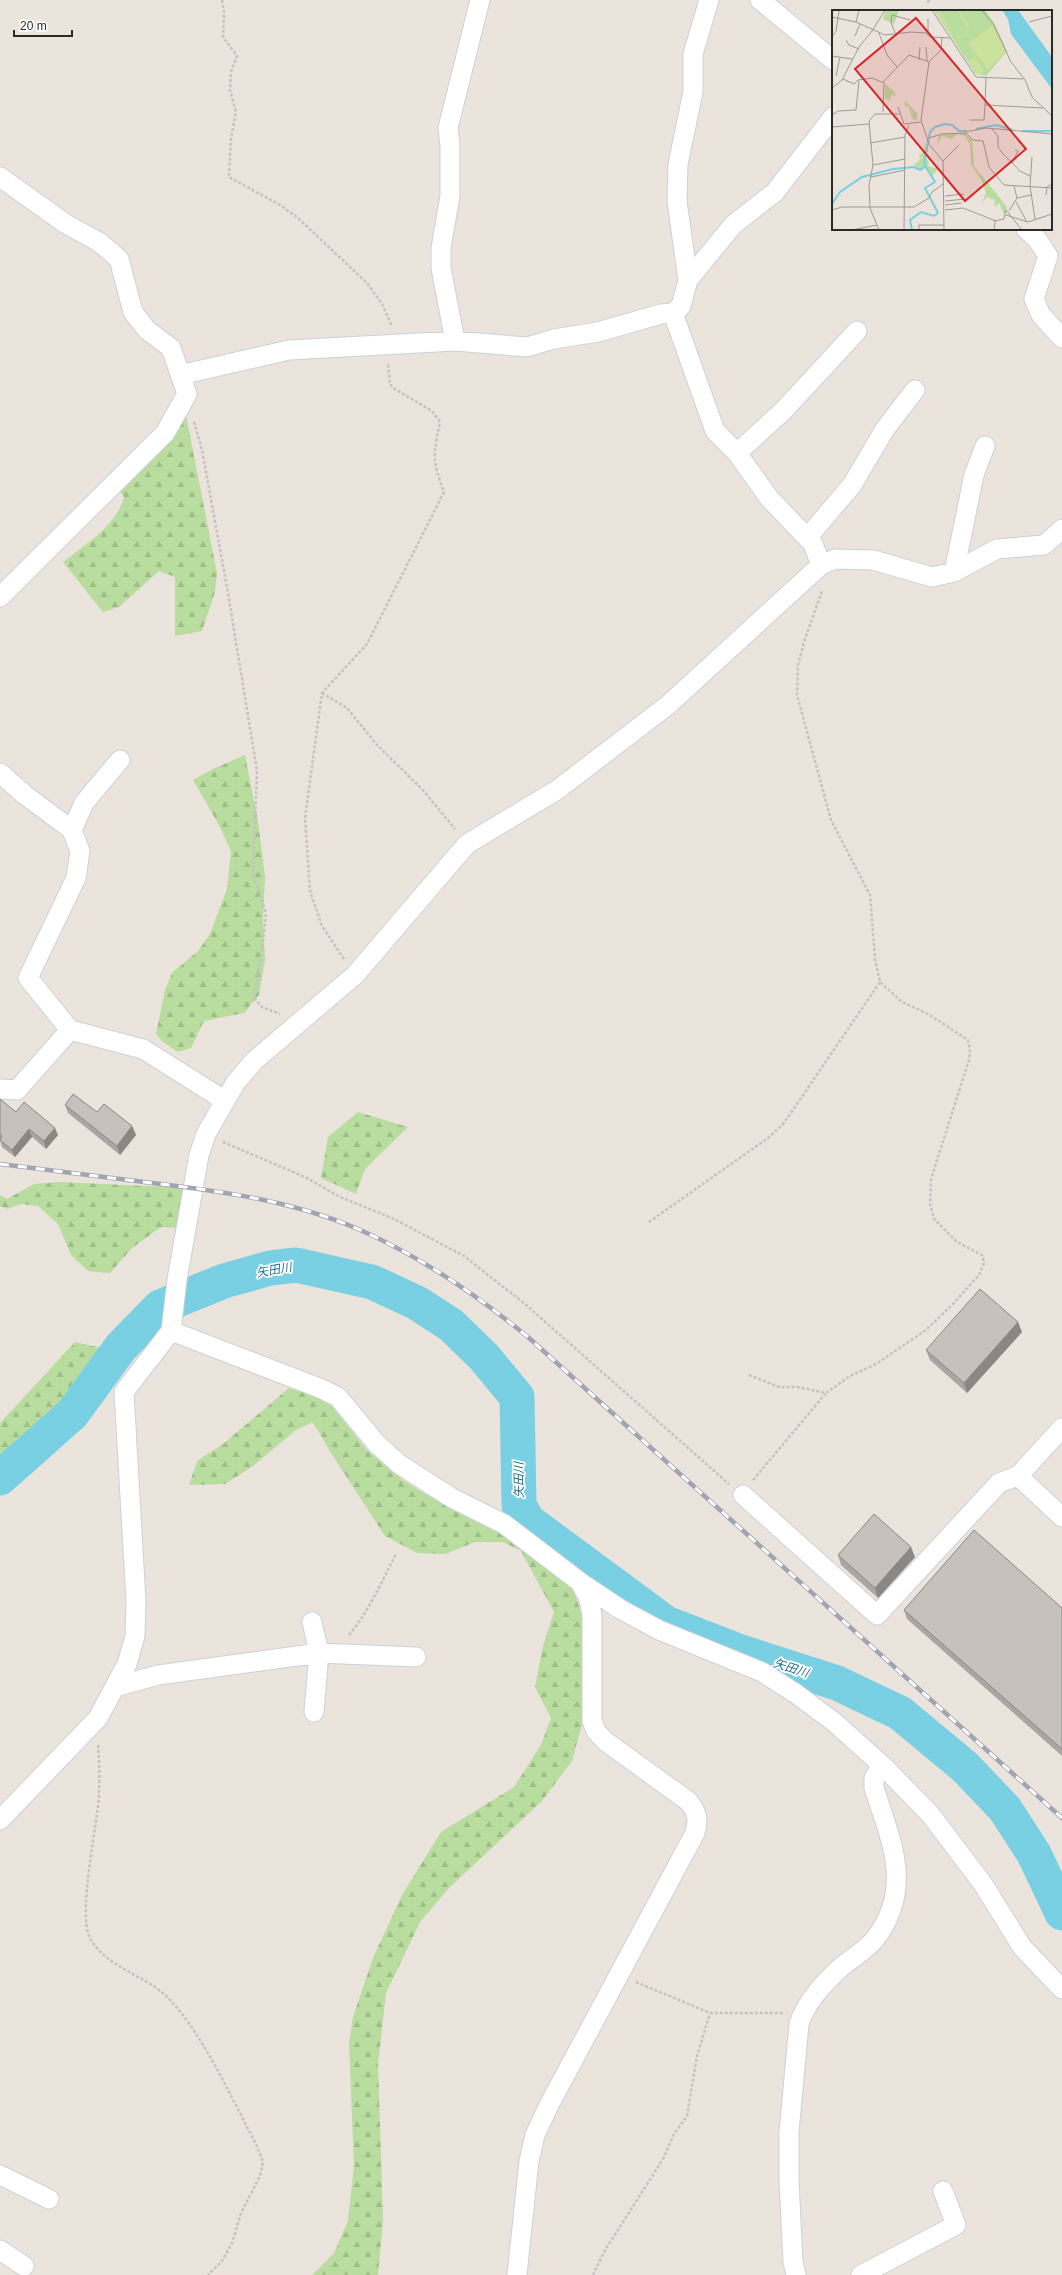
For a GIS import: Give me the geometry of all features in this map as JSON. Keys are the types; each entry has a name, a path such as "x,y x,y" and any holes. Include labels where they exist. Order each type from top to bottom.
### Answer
{"street":[{"path":"455,341 441,268 441,248 450,196 448,128 480,0"},
{"path":"180,375 289,350 455,341 527,347 554,339 598,332 661,314 673,313 681,306 688,280 677,201 678,164 693,92 693,54 709,0"},
{"path":"760,0 832,59"},
{"path":"688,280 733,225 775,192 832,118"},
{"path":"0,177 66,224 99,242 119,259 132,312 147,330 171,348 187,394 165,433 0,597"},
{"path":"1027,230 1055,257 1034,299 1041,315 1062,338"},
{"path":"673,313 716,431 737,453 769,498 813,544 821,565"},
{"path":"737,453 783,411 857,331"},
{"path":"807,538 852,485 885,429 916,390"},
{"path":"954,572 974,474 985,446"},
{"path":"0,1820 98,1718 127,1664 135,1636 136,1601 124,1392 172,1327 177,1280 199,1155 206,1134 224,1100 236,1082 255,1060 301,1023 355,975 467,844 557,790 668,705 821,565 836,559 873,560 932,577 954,572 997,549 1044,545 1062,529"},
{"path":"72,830 84,802 120,760"},
{"path":"0,773 25,795 72,830 80,851 76,878 28,978 70,1030 143,1049 224,1100"},
{"path":"0,1089 17,1090 70,1030"},
{"path":"172,1327 338,1397 376,1443 399,1464 452,1498 504,1524 580,1582 620,1609 658,1630 762,1672 795,1693 834,1722 882,1765 930,1814 983,1884 1022,1947 1062,1989"},
{"path":"743,1495 877,1615 999,1483 1018,1476 1062,1428"},
{"path":"1018,1476 1062,1516"},
{"path":"517,2275 530,2161 535,2135 549,2105 695,1833 699,1822 693,1807 688,1801 606,1741 596,1731 592,1721 592,1616 589,1598 580,1582"},
{"path":"312,1622 320,1652 314,1712"},
{"path":"115,1687 158,1675 320,1652 416,1657"},
{"path":"796,2275 793,2262 788,2181 789,2132 799,2024 802,2013 814,1995 832,1975 874,1940 887,1920 894,1899 897,1878 896,1854 874,1788 874,1778 882,1765"},
{"path":"2,2179 49,2199"},
{"path":"861,2275 956,2224 943,2191"},
{"path":"0,2250 24,2266"}],"path":[{"path":"222,0 224,12 223,37 237,56 231,72 230,90 236,112 231,138 229,177 286,209 342,258 367,283 382,304 393,345 390,384 393,388 432,411 440,422 433,454 436,470 444,492 367,644 322,693 305,818 310,891 322,926 355,975"},
{"path":"927,2 931,0"},
{"path":"187,394 202,450 228,592 257,771 253,873 266,913 262,950 254,998 262,1007 301,1023"},
{"path":"206,1134 305,1177 340,1197 392,1218 464,1256 525,1304 720,1478 743,1495 753,1480 826,1393 850,1376 876,1364 926,1330 970,1285 979,1274 984,1263 982,1255 957,1242 934,1219 930,1204 931,1179 969,1060 970,1049 968,1040 928,1014 902,1002 880,982 875,959 870,895 831,820 797,695 798,665 804,642 822,593 821,565"},
{"path":"322,693 346,708 377,745 422,789 467,844"},
{"path":"649,1222 768,1138 784,1123 880,982"},
{"path":"749,1375 779,1387 797,1387 826,1393"},
{"path":"347,1638 360,1622 396,1554"},
{"path":"98,1718 99,1794 86,1903 86,1926 89,1937 104,1956 163,1994 185,2017 205,2049 253,2139 263,2162 260,2176 241,2213 232,2243 222,2261 208,2275"},
{"path":"619,1975 710,2013 802,2013"},
{"path":"593,2275 604,2252 663,2159 674,2134 687,2116 697,2056 710,2013"}],"green space":[{"path":"184,405 217,573 215,592 202,631 175,636 175,577 159,571 119,607 103,612 63,562 99,534 115,517 124,497 108,474 144,450"},
{"path":"245,755 258,821 265,877 263,922 265,960 259,995 244,1013 204,1021 191,1048 178,1052 163,1042 156,1034 165,990 172,973 198,951 210,934 227,889 231,851 220,827 193,780 213,769"},
{"path":"358,1112 408,1127 365,1169 356,1194 321,1178 328,1137"},
{"path":"61,1182 188,1188 178,1228 161,1227 132,1248 110,1273 88,1271 71,1255 58,1224 38,1206 21,1204 7,1209 0,1206 0,1195 7,1199 34,1184"},
{"path":"75,1342 110,1350 69,1401 27,1438 0,1459 0,1423"},
{"path":"289,1388 314,1396 332,1406 367,1450 403,1480 430,1497 505,1531 557,1573 574,1591 583,1618 584,1717 572,1761 542,1801 449,1888 420,1922 386,1993 378,2064 383,2220 378,2275 312,2275 334,2253 348,2221 354,2166 349,2043 353,2017 373,1958 402,1895 441,1832 514,1787 541,1745 551,1718 535,1687 543,1646 554,1612 521,1551 503,1542 475,1542 445,1554 417,1553 385,1536 331,1453 313,1422 296,1430 253,1466 225,1484 189,1485 197,1461 223,1444"}],"building":[{"path":"73,1094 97,1112 104,1104 132,1126 117,1146 65,1105"},
{"path":"0,1099 16,1112 24,1102 55,1128 44,1141 29,1129 12,1150 0,1140 2,1136 0,1134"},
{"path":"980,1289 1018,1322 964,1383 926,1350"},
{"path":"874,1514 911,1547 875,1588 838,1555"},
{"path":"974,1530 1062,1608 1062,1749 904,1610"}],"waterway":[{"name":"矢田川","path":"0,1478 72,1414 121,1347 160,1307 224,1281 270,1268 296,1265 372,1282 417,1303 451,1325 484,1357 517,1397 519,1505 528,1521 666,1623 741,1652 837,1683 900,1713 965,1767 1005,1809 1034,1854 1062,1913"}],"railway":[{"path":"0,1164 201,1189 287,1205 315,1213 369,1234 390,1244 452,1280 528,1337 1062,1818"}]}
